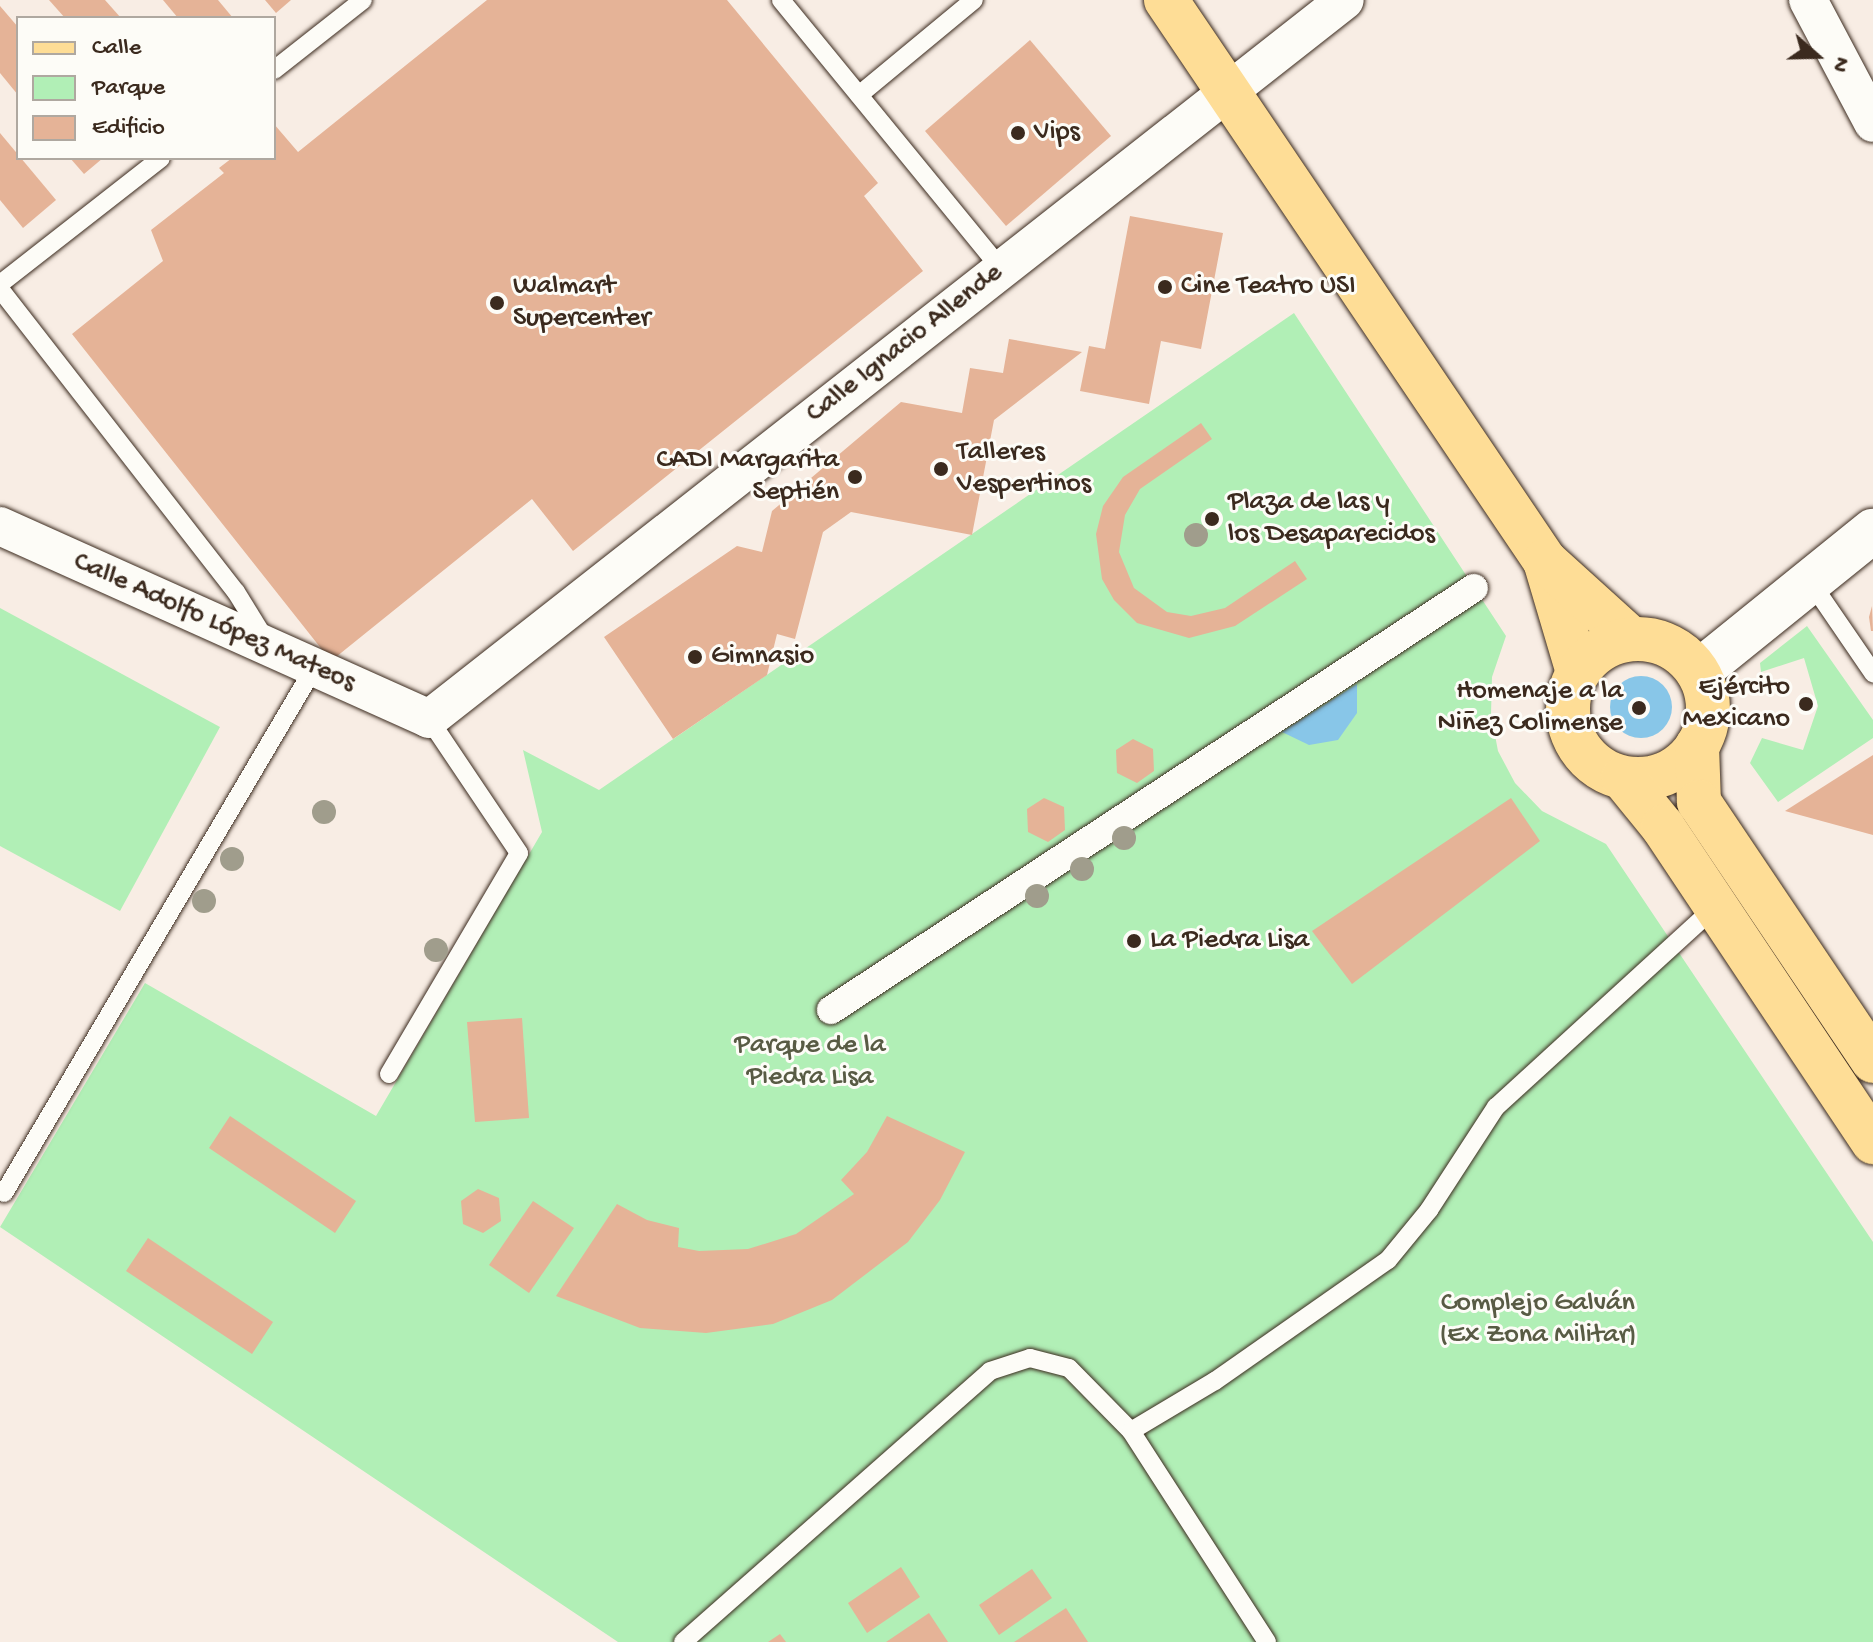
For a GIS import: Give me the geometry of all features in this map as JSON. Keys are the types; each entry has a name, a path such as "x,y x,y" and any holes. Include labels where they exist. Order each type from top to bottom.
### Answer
{"main road":[{"path":"1166,0 1545,561 1631,639"},
{"path":"1545,561 1577,669 1568,713 1573,735 1584,755 1623,778 1663,827 1873,1142"},
{"path":"1577,669 1611,644 1631,639 1669,646 1698,672 1708,709 1697,746 1699,802 1873,1061"},
{"path":"1623,778 1665,774 1697,746"}],"street":[{"name":"Calle Ignacio Allende","path":"429,719 1345,0"},
{"path":"1808,0 1873,123"},
{"name":"Calle Adolfo López Mateos","path":"0,526 429,719"},
{"path":"1698,672 1873,531"},
{"path":"831,1010 1474,588"}],"lane":[{"path":"276,68 363,0"},
{"path":"781,0 1001,269"},
{"path":"859,95 974,0"},
{"path":"159,160 0,287 236,592 271,648"},
{"path":"1810,581 1873,673"},
{"path":"4,1193 314,668"},
{"path":"389,1074 519,853 429,719"},
{"path":"1131,1431 1215,1381 1388,1260 1429,1210 1496,1107 1716,906"},
{"path":"683,1642 990,1371 1030,1358 1069,1368 1131,1431 1267,1642"}],"green space":[{"name":"Parque de la Piedra Lisa","path":"1294,313 1506,636 1492,677 1491,714 1498,751 1515,783 1542,811 1606,844 1873,1242 1873,1642 618,1642 0,1227 145,983 376,1116 542,832 523,750 599,790"},
{"path":"0,608 220,727 120,911 0,846"},
{"path":"1807,626 1873,720 1873,738 1778,802 1750,763 1762,738 1803,750 1818,706 1804,658 1761,672 1760,663"}],"water":[{"path":"1641,676 1663,685 1672,707 1663,729 1641,738 1619,729 1610,707 1619,685"},
{"path":"1357,684 1357,713 1338,740 1309,745 1282,732"}],"building":[{"path":"49,0 105,0 119,16 63,16"},
{"path":"163,0 218,0 231,16 176,16"},
{"path":"265,0 291,0 276,13"},
{"name":"Walmart Supercenter","path":"487,0 727,0 878,183 864,196 923,271 573,551 532,499 331,661 72,334 163,261 151,230 224,173 219,168 229,160 276,160 276,126 298,152"},
{"path":"0,6 16,25 16,93 0,73"},
{"name":"Vips","path":"1030,40 1111,136 1006,226 925,131"},
{"path":"0,133 16,152 16,160 23,160 56,200 23,228 0,200"},
{"path":"72,160 101,160 84,174"},
{"name":"Cine Teatro USI","path":"1130,216 1223,233 1201,349 1161,341 1149,404 1080,391 1089,346 1105,349"},
{"path":"1009,339 1082,352 994,420 972,535 851,512 823,532 795,639 777,634 767,675 673,739 604,637 737,546 762,552 772,511 901,402 962,413 970,368 1003,373"},
{"path":"1201,423 1212,439 1140,489 1125,515 1119,552 1134,588 1167,612 1191,616 1225,608 1295,561 1307,579 1235,626 1189,638 1137,623 1114,600 1102,579 1096,534 1103,506 1123,477"},
{"path":"1872,606 1873,631 1871,631 1869,617"},
{"path":"1133,739 1153,749 1154,771 1137,783 1117,773 1116,750"},
{"path":"1873,755 1873,835 1785,811"},
{"path":"1044,798 1064,807 1065,830 1048,842 1028,832 1027,809"},
{"path":"1511,798 1540,841 1352,984 1312,931"},
{"path":"522,1018 529,1118 475,1122 467,1022"},
{"path":"230,1116 356,1201 335,1233 209,1148"},
{"path":"887,1116 965,1152 940,1200 908,1242 832,1300 773,1324 706,1333 640,1328 556,1296 617,1204 647,1220 679,1228 678,1247 699,1251 748,1249 796,1234 854,1194 841,1180 867,1152"},
{"path":"478,1189 499,1198 501,1221 483,1233 463,1224 461,1201"},
{"path":"533,1201 574,1228 529,1293 489,1265"},
{"path":"148,1238 273,1322 252,1354 126,1271"},
{"path":"901,1567 920,1597 867,1633 848,1603"},
{"path":"1032,1569 1052,1598 999,1635 979,1605"},
{"path":"1066,1608 1088,1642 1014,1642"},
{"path":"929,1613 948,1642 886,1642"},
{"path":"780,1634 786,1642 768,1642"}],"place":[{"name":"Vips","path":"1018,133"},
{"name":"Cine Teatro USI","path":"1165,287"},
{"name":"Walmart Supercenter","path":"497,303"},
{"name":"Talleres Vespertinos","path":"941,469"},
{"name":"CADI Margarita Septién","path":"855,477"},
{"name":"Plaza de las y los Desaparecidos","path":"1212,519"},
{"name":"Gimnasio","path":"695,657"},
{"name":"Ejército Mexicano","path":"1806,704"},
{"name":"Homenaje a la Niñez Colimense","path":"1639,708"},
{"name":"La Piedra Lisa","path":"1134,941"}],"park label":[{"name":"Complejo Galván (Ex Zona Militar)","path":"1538,1320"}]}
